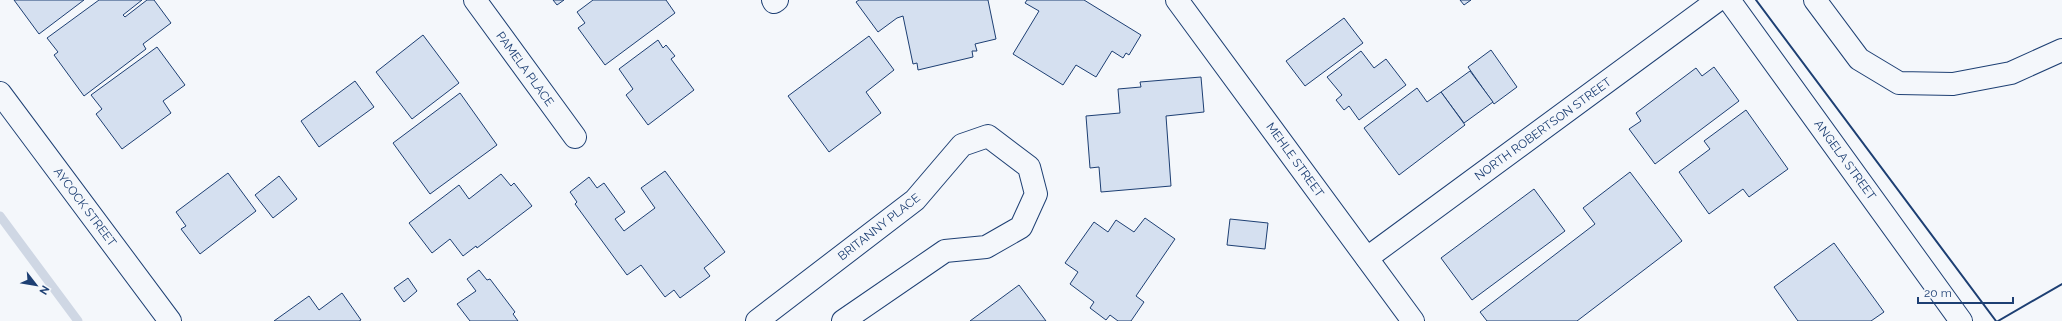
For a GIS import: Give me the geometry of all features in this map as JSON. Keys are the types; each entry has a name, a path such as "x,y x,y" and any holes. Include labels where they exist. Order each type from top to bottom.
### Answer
{"street":[{"name":"PAMELA PLACE","path":"475,0 575,137"},
{"name":"MEHLE STREET","path":"1177,0 1413,321"},
{"name":"NORTH ROBERTSON STREET","path":"1367,258 1718,0"},
{"name":"ANGELA STREET","path":"1729,0 1961,321"},
{"path":"1815,0 1859,60 1899,83 1953,84 2011,73 2062,50"},
{"name":"AYCOCK STREET","path":"0,94 170,321"},
{"name":"BRITANNY PLACE","path":"757,321 915,200 962,145 988,136 1029,167 1036,194 1021,226 986,247 945,251 842,321"}],"building":[{"path":"14,0 84,0 39,34"},
{"path":"99,0 142,0 123,15 125,17 147,0 154,0 171,23 143,44 146,49 84,96 54,55 58,52 47,38"},
{"path":"553,0 564,0 557,5"},
{"path":"593,0 666,0 675,13 605,65 578,28 585,23 577,12"},
{"path":"859,0 988,0 996,39 975,44 977,51 972,51 973,57 918,70 917,63 913,64 903,16 897,18 878,32 856,2"},
{"path":"1027,0 1084,0 1141,35 1129,55 1126,53 1123,58 1112,51 1096,77 1076,65 1063,85 1013,54 1039,11 1025,3"},
{"path":"1460,0 1471,0 1464,5"},
{"path":"1344,18 1363,43 1305,86 1286,61"},
{"path":"423,35 459,83 412,119 376,72"},
{"path":"869,36 894,70 866,92 881,113 829,152 788,96"},
{"path":"658,40 663,48 666,45 675,56 671,59 694,90 648,125 626,95 633,89 619,69"},
{"path":"157,47 185,85 163,101 171,113 122,149 96,114 102,109 91,95"},
{"path":"1491,50 1517,87 1494,104 1468,67"},
{"path":"1361,51 1374,68 1386,59 1406,85 1359,120 1349,106 1344,110 1336,100 1342,95 1327,77"},
{"path":"1714,67 1739,101 1655,164 1629,129 1641,121 1636,113 1696,68 1702,76"},
{"path":"1470,71 1493,102 1464,123 1441,92"},
{"path":"1201,77 1204,112 1166,116 1171,186 1101,192 1099,167 1090,168 1086,116 1120,113 1118,89 1141,87 1140,82"},
{"path":"355,81 374,107 319,147 301,121"},
{"path":"1417,88 1427,102 1441,92 1465,125 1399,175 1364,128"},
{"path":"460,93 497,145 430,194 393,143"},
{"path":"1746,110 1788,169 1749,197 1743,189 1709,214 1679,172 1710,149 1704,141"},
{"path":"665,171 725,252 704,268 710,276 680,298 674,290 665,297 641,265 627,275 575,204 577,202 570,192 589,177 597,188 604,183 625,212 615,219 624,231 655,208 641,188"},
{"path":"1630,172 1682,241 1577,321 1487,321 1480,312 1595,224 1583,208"},
{"path":"228,173 256,211 200,254 181,229 186,226 176,212"},
{"path":"501,174 511,186 514,183 532,206 477,248 476,246 463,256 450,239 432,253 409,223 459,185 469,199"},
{"path":"279,176 297,199 273,218 255,195"},
{"path":"1534,189 1565,231 1472,300 1441,258"},
{"path":"1145,218 1175,239 1136,296 1144,302 1131,321 1118,321 1110,315 1106,320 1090,308 1094,302 1070,284 1078,272 1065,263 1094,222 1108,232 1116,220 1134,232"},
{"path":"1230,219 1268,223 1265,249 1227,245"},
{"path":"1834,243 1884,312 1871,321 1798,321 1774,287"},
{"path":"479,270 487,280 490,279 515,312 513,314 518,321 470,321 457,304 476,291 467,279"},
{"path":"408,278 417,291 404,302 394,288"},
{"path":"1019,285 1046,321 970,321"},
{"path":"342,293 361,320 274,321 309,296 319,310"}],"waterway":[{"path":"0,216 78,321"}],"wall":[{"path":"1756,0 1996,321"},
{"path":"1998,321 2062,284"}]}
